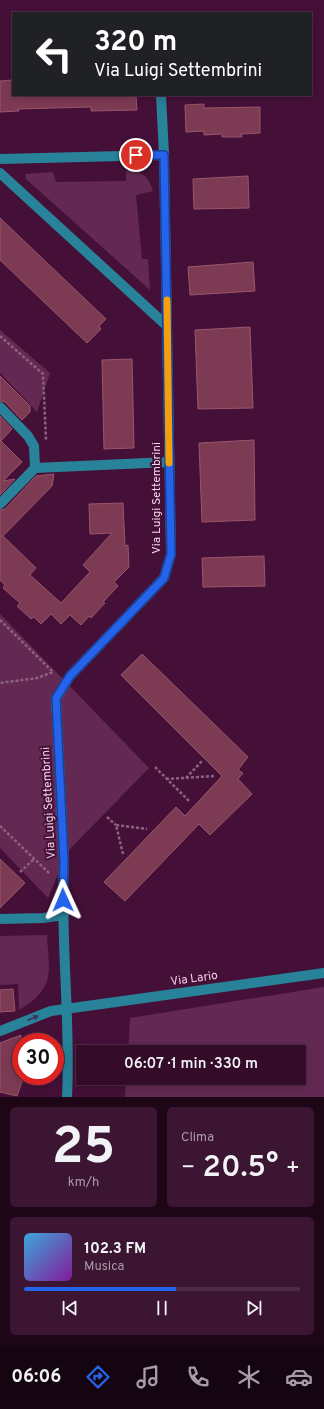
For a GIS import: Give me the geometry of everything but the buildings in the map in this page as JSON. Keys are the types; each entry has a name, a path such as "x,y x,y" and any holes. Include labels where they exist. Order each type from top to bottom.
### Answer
{"street":[{"name":"Via Luigi Settembrini","path":"67,1097 68,1010 63,885 64,862 56,698 70,676 164,578 171,554 164,155 161,96"},
{"path":"0,159 164,155"},
{"path":"0,173 167,326"},
{"path":"0,407 28,436 34,446 35,468"},
{"path":"0,504 35,468 169,462"},
{"path":"0,919 43,918 64,915"},
{"name":"Via Lario","path":"0,1031 51,1011 68,1010 324,973"}],"path":[{"path":"0,336 43,374 46,443"},
{"path":"0,620 53,672 38,678 0,683"},
{"path":"186,778 202,761"},
{"path":"155,766 190,802"},
{"path":"166,779 215,776"},
{"path":"107,817 116,825 147,829"},
{"path":"116,825 123,854"},
{"path":"0,826 63,885"},
{"path":"20,872 34,859"}],"shaded area":[{"path":"133,170 141,173 146,178 153,191 136,195 142,259 148,259 150,290 26,179 25,174 53,172 56,182 126,181 126,171"},
{"path":"0,330 50,373 37,412 0,373"},
{"path":"0,614 149,768 68,851 48,898 0,848"},
{"path":"47,935 49,970 45,987 31,1002 19,1010 18,984 0,985 0,936"},
{"path":"324,987 324,1097 125,1097 126,1085 306,1085 306,1045 128,1045 130,1018"}],"slow traffic":[{"path":"167,300 169,463"}],"route":[{"path":"63,900 64,862 56,698 70,676 164,578 171,554 164,155 136,155"}]}
